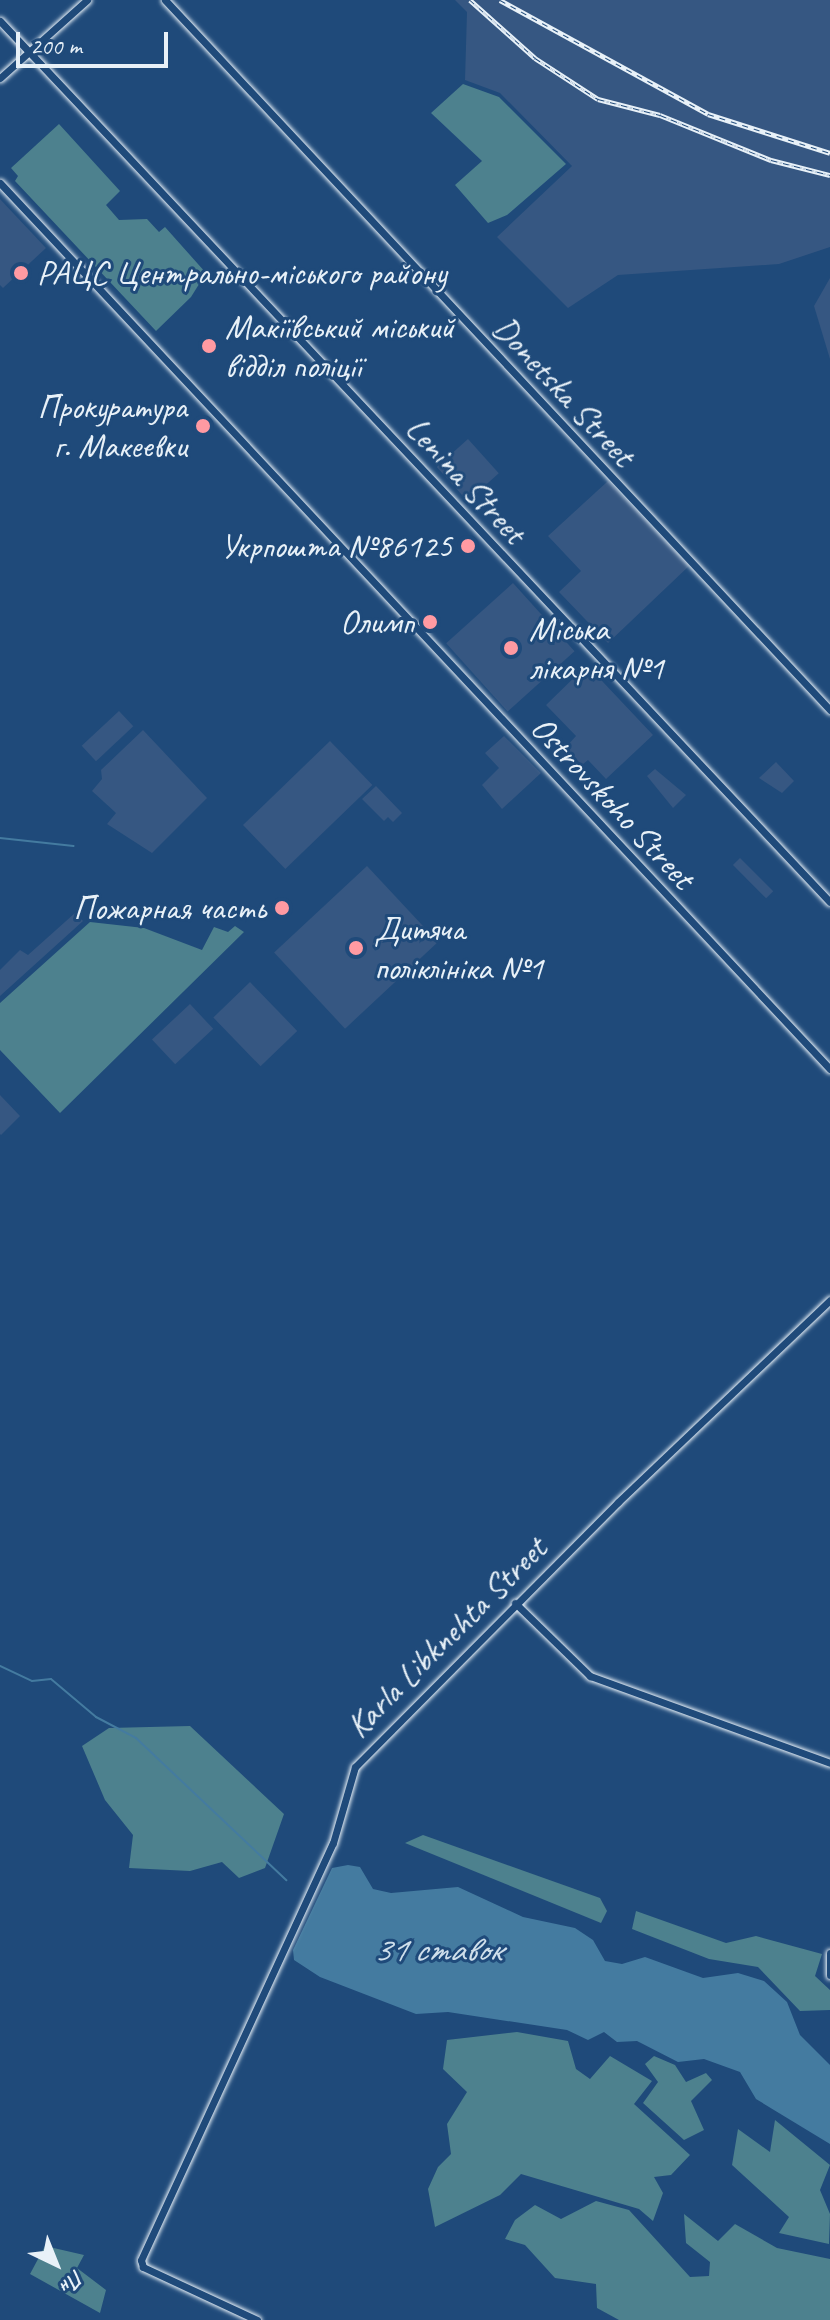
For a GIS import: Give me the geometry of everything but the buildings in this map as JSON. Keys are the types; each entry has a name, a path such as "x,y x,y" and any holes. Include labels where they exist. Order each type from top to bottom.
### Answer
{"street":[{"path":"0,78 87,0"},
{"name":"Donetska Street","path":"165,0 830,710"},
{"name":"Lenina Street","path":"0,21 830,902"},
{"name":"Ostrovskoho Street","path":"0,183 830,1069"},
{"name":"Karla Libknehta Street","path":"257,2320 143,2267 141,2260 333,1843 355,1767 515,1603 830,1300"},
{"path":"515,1603 590,1676 830,1763"},
{"path":"830,1953 826,1962 830,1975"}],"shaded area":[{"path":"455,0 830,0 830,247 779,264 618,275 568,308 497,237 572,166 500,93 465,80 467,12"},
{"path":"0,199 46,248 3,288 0,285"},
{"path":"830,278 830,359 814,306"},
{"path":"468,439 499,473 468,501 437,467"},
{"path":"608,481 689,566 608,643 559,592 581,571 548,536"},
{"name":"Міська лікарня №1","path":"513,583 575,651 508,712 446,643"},
{"path":"587,665 653,735 606,779 588,760 582,765 565,748 576,736 546,705"},
{"path":"119,711 133,726 96,761 82,746"},
{"path":"143,730 207,798 152,853 107,824 116,813 92,791 102,779 101,770"},
{"path":"504,736 541,773 502,809 482,785 499,768 485,753"},
{"path":"330,741 372,785 285,869 243,825"},
{"path":"776,762 794,781 782,793 759,778"},
{"path":"655,769 686,795 673,808 647,776"},
{"path":"376,786 402,813 393,822 388,817 384,821 362,799"},
{"path":"740,858 773,891 766,898 733,865"},
{"name":"Дитяча поліклініка №1","path":"367,866 438,942 345,1029 274,953"},
{"path":"75,913 83,921 0,996 0,970 20,950 28,955"},
{"path":"250,982 297,1031 261,1066 213,1017"},
{"path":"190,1004 213,1029 175,1064 152,1039"},
{"path":"0,1095 20,1116 1,1135 0,1134"}],"green space":[{"path":"463,84 499,97 566,164 507,215 488,223 455,185 482,161 431,113"},
{"path":"59,124 120,191 106,205 119,220 147,219 159,232 165,227 206,273 191,297 156,331 15,181 18,176 11,168"},
{"path":"90,922 144,928 202,950 214,927 228,932 235,926 244,932 60,1113 0,1050 0,1003"},
{"path":"190,1726 284,1814 265,1868 239,1878 222,1862 190,1871 129,1868 133,1835 105,1800 82,1746 109,1728"},
{"path":"423,1835 600,1898 607,1911 601,1923 405,1843"},
{"path":"636,1911 726,1943 756,1936 822,1954 815,1976 830,1990 830,2010 800,2011 758,1967 709,1959 632,1929"},
{"path":"517,2032 568,2041 576,2069 590,2079 610,2056 652,2081 634,2104 690,2155 671,2175 654,2177 663,2193 653,2221 639,2209 521,2174 500,2195 435,2227 428,2189 438,2167 451,2154 447,2124 467,2092 443,2069 447,2040"},
{"path":"654,2056 675,2065 686,2082 706,2073 712,2080 691,2101 704,2130 684,2140 643,2103 658,2082 645,2064"},
{"path":"775,2120 830,2165 820,2190 830,2214 829,2244 779,2233 789,2217 732,2165 738,2129 770,2152"},
{"path":"596,2201 629,2210 690,2277 709,2276 710,2262 686,2243 684,2214 718,2241 735,2224 777,2248 830,2259 830,2320 619,2320 597,2308 596,2284 555,2278 525,2245 505,2239 515,2220 535,2205 561,2219"},
{"path":"45,2246 84,2255 77,2268 106,2290 100,2313 30,2274"}],"water":[{"name":"31 ставок","path":"348,1865 360,1867 373,1889 391,1893 458,1887 523,1917 575,1928 593,1940 605,1961 622,1964 645,1957 703,1978 738,1973 764,1981 787,2002 800,2035 830,2065 830,2144 756,2099 740,2072 704,2059 678,2062 637,2041 617,2042 604,2032 588,2040 567,2030 448,2012 416,2014 320,1977 294,1960 293,1950 332,1868"}],"waterway":[{"path":"0,838 74,846"},
{"path":"0,1666 32,1681 51,1679 96,1717 136,1738 286,1880"}],"railway":[{"path":"470,0 535,58 598,99 660,115 771,160 830,175"},
{"path":"500,0 708,114 830,153"}],"place":[{"name":"РАЦС Центрально-міського району","path":"21,273"},
{"name":"Макіївський міський відділ поліції","path":"209,346"},
{"name":"Прокуратура г. Макеевки","path":"203,426"},
{"name":"Укрпошта №86125","path":"468,546"},
{"name":"Олимп","path":"430,622"},
{"name":"Міська лікарня №1","path":"511,648"},
{"name":"Пожарная часть","path":"282,908"},
{"name":"Дитяча поліклініка №1","path":"356,948"}]}
